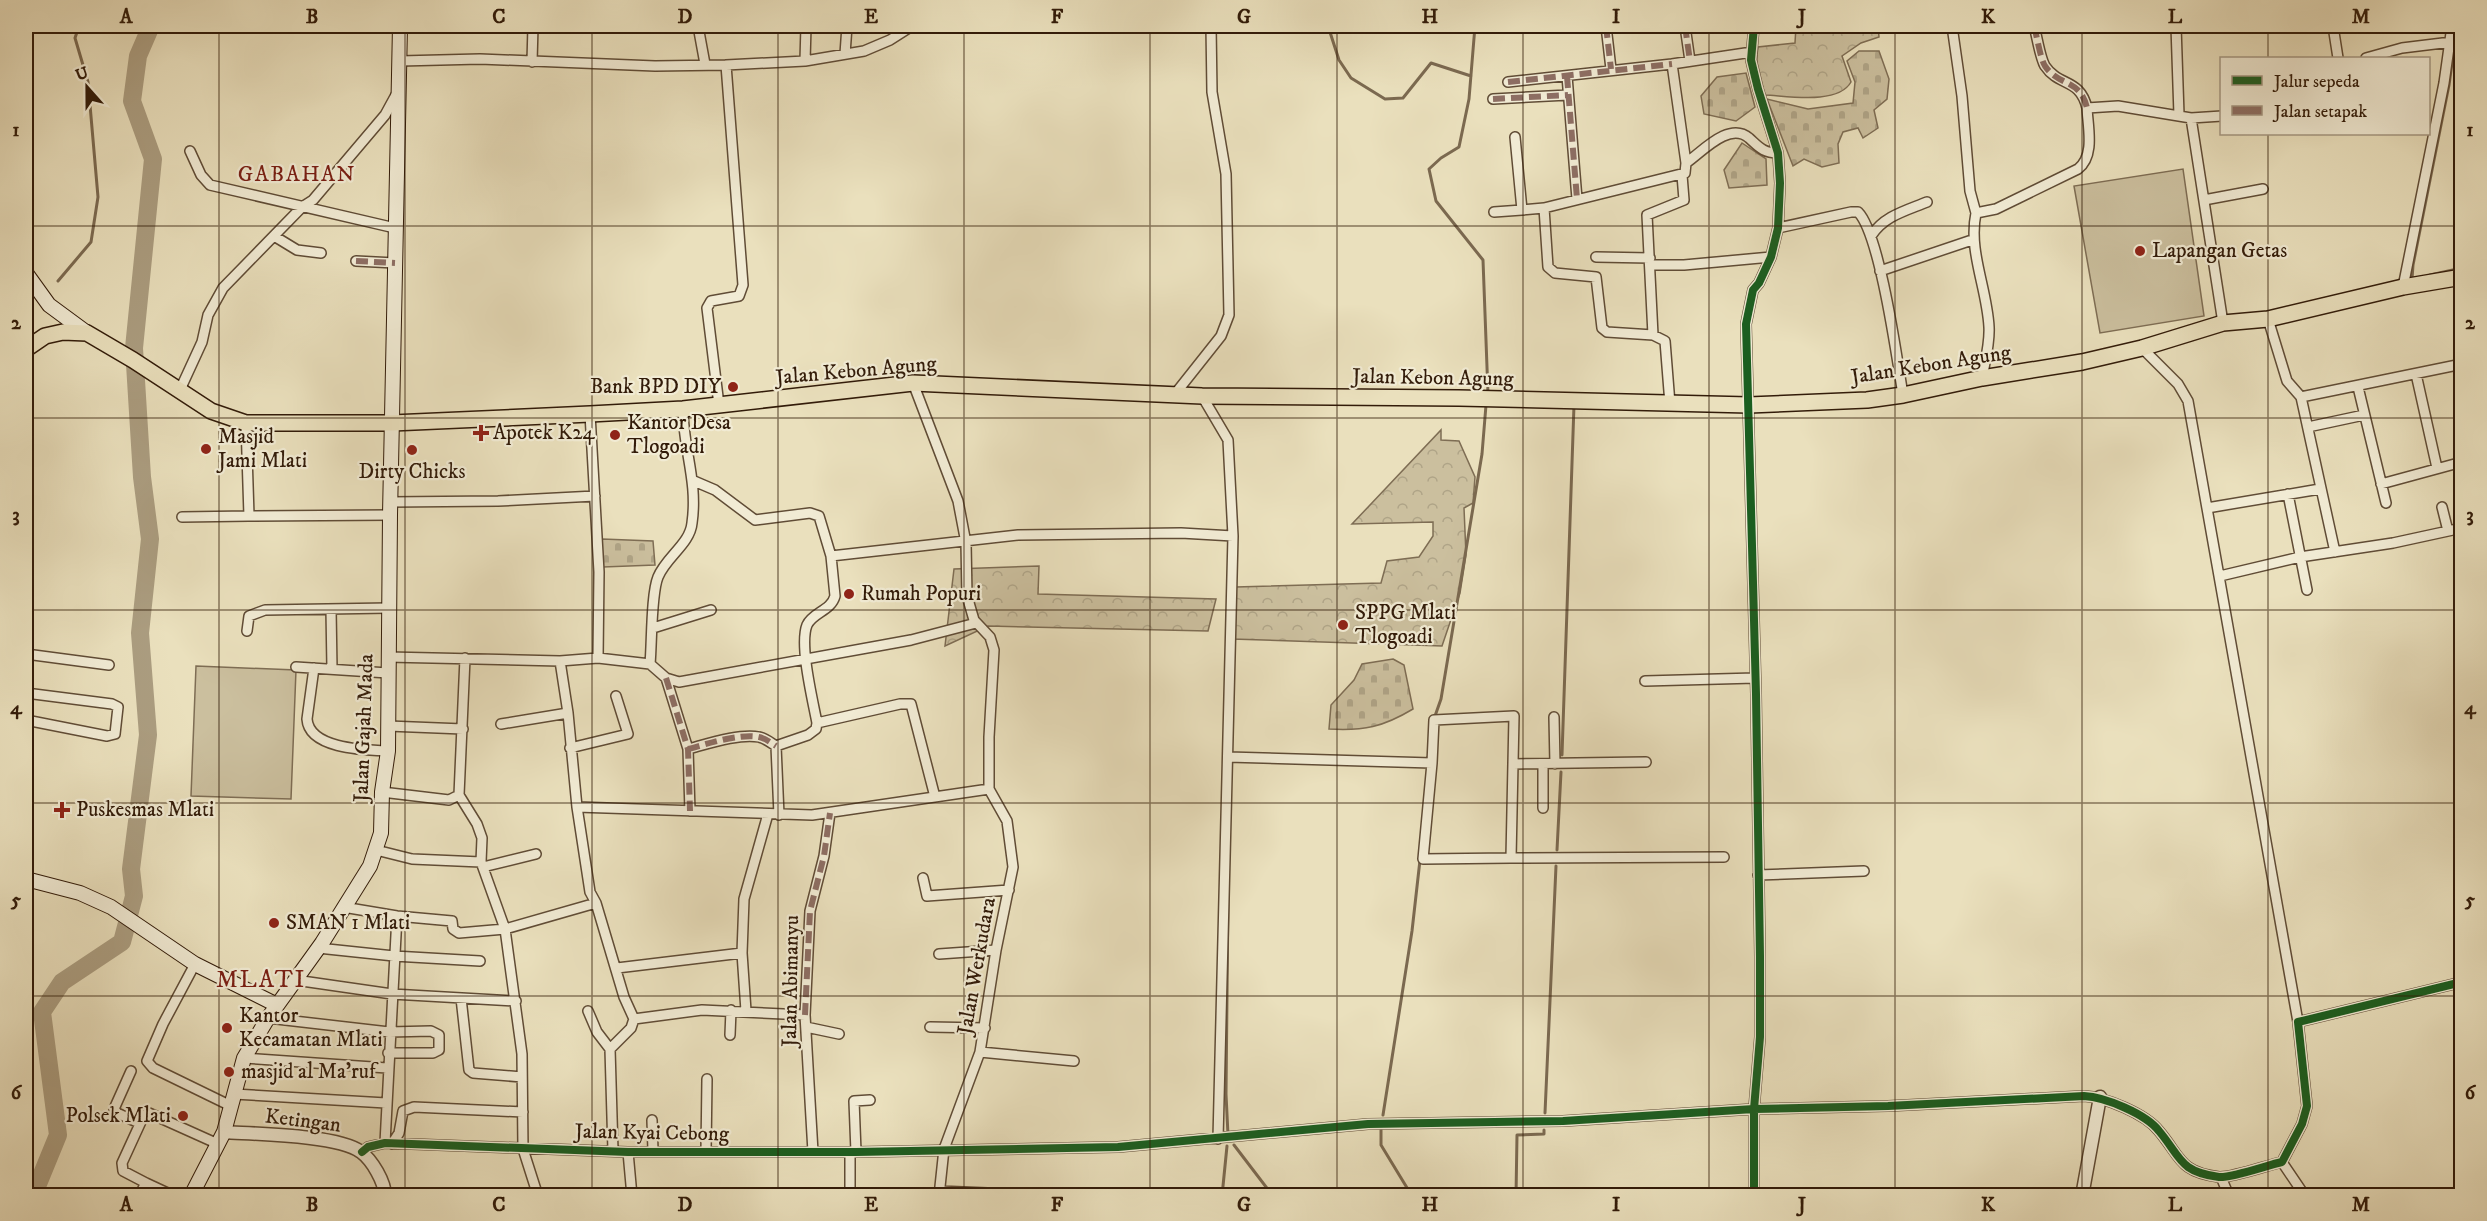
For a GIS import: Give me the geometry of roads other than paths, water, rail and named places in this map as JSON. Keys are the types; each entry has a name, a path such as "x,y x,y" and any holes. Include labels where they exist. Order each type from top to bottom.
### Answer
{"main road":[{"name":"Jalan Gajah Mada","path":"191,1196 221,1138 244,1058 268,1018 318,948 370,866 381,833 382,792 388,751 390,509 400,26"},
{"name":"Jalan Kebon Agung","path":"87,333 211,411 246,423 392,423 683,409 913,383 1202,396 1459,398 1749,405 1867,400 1903,395 1982,378 2082,362 2142,348 2223,323 2268,319 2403,287 2462,277"},
{"path":"26,280 49,305 87,333"},
{"path":"26,350 45,336 63,332 87,333"},
{"path":"26,879 80,893 111,907 195,964 277,1005"}],"street":[{"path":"532,62 534,26"},
{"path":"698,26 705,64"},
{"path":"805,61 806,26"},
{"path":"845,54 847,26"},
{"path":"400,61 449,59 655,66 805,61 864,51 890,40 912,26"},
{"path":"1175,394 1221,336 1229,315 1226,174 1212,92 1211,26"},
{"path":"1606,26 1611,69"},
{"path":"1685,26 1690,61"},
{"path":"1754,26 1751,60 1780,165 1778,228 1772,257 1753,290 1746,324 1755,678 1760,1037 1754,1109 1754,1196"},
{"path":"1952,26 1962,96 1970,191 1976,213 1972,240 1982,278 1989,327 1989,345 1982,378"},
{"path":"1976,213 1996,209 2078,169 2088,156 2085,98 2079,89 2058,78 2046,68 2034,26"},
{"path":"2176,26 2179,115"},
{"path":"2333,26 2338,57"},
{"path":"2370,57 2462,31"},
{"path":"2403,287 2420,209 2451,34"},
{"path":"1508,82 1672,64 1752,52"},
{"path":"1494,212 1544,208 1682,175 1686,171 1686,163 1672,64"},
{"path":"718,405 707,308 711,301 739,296 744,285 726,65"},
{"path":"1567,76 1577,199"},
{"path":"179,392 202,342 208,315 224,288 302,207 313,200 385,115 398,92"},
{"path":"1493,99 1568,95"},
{"path":"2087,108 2118,106 2191,118 2220,116"},
{"path":"2191,118 2223,323"},
{"path":"1686,163 1721,137 1735,132 1749,138 1761,150 1778,153"},
{"path":"1515,137 1522,210"},
{"path":"190,151 201,175 210,185 395,228"},
{"path":"1653,335 1647,215 1684,200 1682,175"},
{"path":"2204,200 2263,189"},
{"path":"1871,236 1879,224 1927,202"},
{"path":"1544,208 1548,267 1551,271 1596,277 1602,328 1607,332 1653,335 1665,341 1670,404"},
{"path":"1778,228 1858,212 1863,217 1871,236 1880,271 1903,395"},
{"path":"274,236 297,250 321,253"},
{"path":"1880,271 1972,240"},
{"path":"1596,257 1684,265 1772,257"},
{"path":"356,261 395,263"},
{"path":"2268,319 2287,381 2301,398 2335,552"},
{"path":"2082,1196 2100,1097 2136,1114 2157,1128 2185,1166 2221,1177 2282,1162 2302,1124 2307,1106 2298,1022 2220,576 2185,393 2142,348"},
{"path":"2301,398 2462,364"},
{"path":"2416,374 2437,468"},
{"path":"577,807 812,815 989,789 989,737 994,650 990,637 975,623 967,597 966,543 958,501 913,383"},
{"path":"2358,387 2386,503"},
{"path":"1202,396 1228,440 1233,536 1218,1139"},
{"path":"650,664 657,580 662,566 688,536 692,525 694,481 684,440 683,409"},
{"path":"591,414 599,572 598,657"},
{"path":"2308,427 2364,415"},
{"path":"246,423 249,516"},
{"path":"2381,484 2462,462"},
{"path":"694,481 715,490 755,520 810,513 819,516 831,555 835,596 830,607 807,625 806,660 817,723 816,729 808,735 776,746"},
{"path":"2207,508 2320,489"},
{"path":"2288,494 2307,590"},
{"path":"182,517 390,509 595,496"},
{"path":"2442,507 2448,531"},
{"path":"2220,576 2300,557 2462,528"},
{"path":"831,555 966,543 1018,535 1181,533 1233,536"},
{"path":"247,631 248,618 256,612 389,608"},
{"path":"331,609 332,669"},
{"path":"653,628 711,609"},
{"path":"388,657 560,661 598,657 650,664 666,678 679,682 932,636 975,623"},
{"path":"26,654 109,665"},
{"path":"465,658 459,795 477,824 482,838 482,865 505,929 522,1054 524,1149 538,1196"},
{"path":"560,661 568,713 577,807 590,892 596,903 624,997 634,1019 631,1028 610,1049"},
{"path":"296,667 388,673"},
{"path":"314,668 307,719 314,735 344,746 388,751"},
{"path":"666,678 688,749 690,810"},
{"path":"1645,681 1755,678"},
{"path":"26,693 112,704 118,707 119,713 115,734 107,736 26,720"},
{"path":"570,748 628,734 616,696"},
{"path":"817,723 910,703 935,797"},
{"path":"501,724 568,713"},
{"path":"1511,858 1514,716 1434,720 1423,859 1724,857"},
{"path":"1554,717 1555,764"},
{"path":"388,726 463,729"},
{"path":"688,749 722,740 755,736 764,738 776,746"},
{"path":"746,1011 742,953 746,889 774,814 776,746"},
{"path":"1228,757 1432,763"},
{"path":"1513,764 1646,762"},
{"path":"1542,808 1543,764"},
{"name":"Jalan Werkudara","path":"939,1193 944,1149 980,1052 996,950 1013,867 1007,822 989,789"},
{"path":"382,792 449,800 459,795"},
{"name":"Jalan Abimanyu","path":"813,1152 805,1015 810,911 824,856 830,813"},
{"path":"376,850 412,859 482,865 536,854"},
{"path":"1758,875 1864,871"},
{"path":"923,878 927,896 1009,890"},
{"path":"343,907 397,916 452,921 453,929 459,933 505,929 596,903"},
{"path":"388,1144 387,1068 397,916"},
{"path":"318,948 394,956 480,961"},
{"path":"939,954 996,950"},
{"path":"616,968 742,953"},
{"path":"195,964 147,1061 153,1068 233,1100 386,1103"},
{"path":"295,980 392,994 516,1001"},
{"path":"2298,1022 2462,982"},
{"path":"460,998 469,1070 472,1073 522,1077"},
{"path":"634,1019 702,1010 805,1015"},
{"path":"730,1035 731,1010"},
{"path":"588,1011 597,1032 610,1049 613,1151"},
{"path":"268,1018 389,1032 432,1031 439,1035 439,1050 433,1053 388,1053"},
{"path":"806,1027 839,1034"},
{"path":"930,1027 985,1028"},
{"path":"980,1052 1074,1061"},
{"path":"244,1058 387,1068"},
{"path":"131,1071 114,1109 117,1113 139,1123"},
{"path":"706,1151 707,1079"},
{"name":"Jalan Kyai Cebong","path":"362,1152 368,1147 388,1144 628,1152 853,1152 1118,1147 1368,1124 1563,1121 1754,1109 2100,1097"},
{"path":"850,1196 854,1101 870,1100"},
{"path":"388,1144 399,1133 403,1112 414,1107 523,1112"},
{"path":"174,1196 126,1173 122,1168 122,1163 144,1115 149,1113 221,1138"},
{"path":"652,1120 653,1151"},
{"name":"Ketingan","path":"221,1138 320,1140 349,1146 362,1152 374,1167 386,1190 386,1196"},
{"path":"628,1152 632,1196"},
{"path":"2282,1162 2305,1196"},
{"path":"2221,1177 2229,1196"},
{"path":"139,1196 146,1183"},
{"path":"939,1193 1058,1196"}],"waterway":[{"path":"58,281 91,242 98,197 88,82 75,38 79,26"},
{"path":"33,1196 58,1135 42,1012 62,982 122,942 134,896 131,869 148,735 140,633 150,539 142,477 134,348 153,159 132,101 138,56 151,26"},
{"path":"1258,26 1267,26"},
{"path":"1328,26 1339,60 1351,78 1385,99 1403,98 1431,63 1471,76"},
{"path":"1475,26 1469,99 1459,147 1429,169 1436,201 1483,260 1488,394"},
{"path":"2412,279 2449,85 2457,26"},
{"path":"2430,275 2462,268"},
{"path":"1435,716 1441,699 1482,454 1486,405"},
{"path":"1562,755 1574,405"},
{"path":"1557,850 1561,772"},
{"path":"1383,1115 1412,931 1420,860"},
{"path":"1545,1113 1556,866"},
{"path":"1228,898 1226,1094 1228,1135"},
{"path":"1381,1127 1381,1145 1412,1196"},
{"path":"1516,1196 1517,1135 1544,1134 1544,1130"},
{"path":"1234,1145 1273,1196"},
{"path":"1222,1196 1227,1146"}],"place":[{"name":"Lapangan Getas","path":"2140,251"},
{"name":"Bank BPD DIY","path":"733,387"},
{"name":"Apotek K24","path":"481,433"},
{"name":"Kantor Desa Tlogoadi","path":"615,435"},
{"name":"Masjid Jami Mlati","path":"206,449"},
{"name":"Dirty Chicks","path":"412,450"},
{"name":"Rumah Popuri","path":"849,594"},
{"name":"SPPG Mlati Tlogoadi","path":"1343,625"},
{"name":"Puskesmas Mlati","path":"62,810"},
{"name":"SMAN 1 Mlati","path":"274,923"},
{"name":"Kantor Kecamatan Mlati","path":"227,1028"},
{"name":"masjid al Ma'ruf","path":"229,1072"},
{"name":"Polsek Mlati","path":"183,1116"}],"district":[{"name":"GABAHAN","path":"297,174"},
{"name":"MLATI","path":"261,980"}]}
